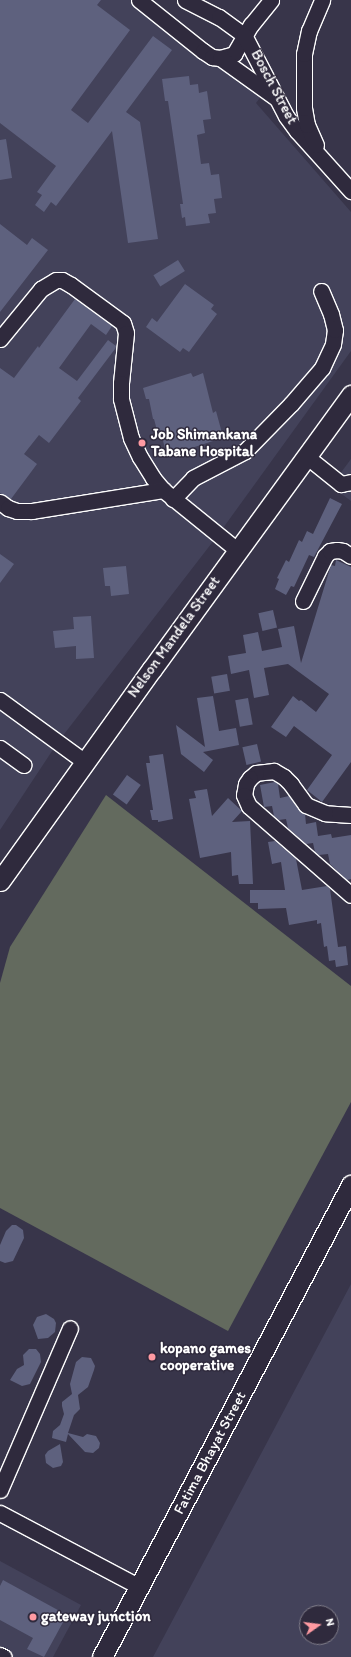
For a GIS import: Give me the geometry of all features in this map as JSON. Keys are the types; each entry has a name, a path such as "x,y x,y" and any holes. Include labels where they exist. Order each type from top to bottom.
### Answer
{"main road":[{"name":"Nelson Mandela Street","path":"0,881 237,550 351,396"},
{"name":"Fatima Bhayat Street","path":"102,1657 351,1185"}],"street":[{"path":"139,0 212,57 220,58 234,54 244,35 267,1"},
{"name":"Bosch Street","path":"185,0 219,17 244,35 266,74 276,98 297,131 351,191"},
{"path":"320,157 307,125 304,108 303,82 304,54 309,31 322,0"},
{"path":"220,58 276,98"},
{"path":"0,339 41,289 56,280 62,280 70,285 123,323 126,333 120,383 121,399 131,438 140,458 153,478 168,495 237,550"},
{"path":"0,502 17,511 32,511 168,495 193,478 245,451 291,404 322,368 333,344 335,330 331,314 321,291"},
{"path":"306,456 341,484 351,482"},
{"path":"303,601 325,556 330,552 337,550 344,551 351,556"},
{"path":"0,700 85,762"},
{"path":"0,748 22,765"},
{"path":"351,815 325,813 306,805 284,776 274,771 256,773 246,784 244,795 249,806 351,895"},
{"path":"0,1490 70,1328"},
{"path":"0,1513 140,1587"},
{"path":"0,1655 4,1657"}],"shaded area":[{"name":"Job Shimankana Tabane Hospital","path":"0,0 149,0 265,91 256,103 351,212 351,351 218,535 58,742 0,830"},
{"path":"351,459 351,501 331,486"},
{"path":"106,795 351,986 351,1102 228,1331 0,1208 0,983 10,947"},
{"path":"351,1284 351,1657 153,1657"},
{"path":"0,1561 81,1605 53,1657 0,1657"}],"building":[{"path":"0,0 101,0 97,5 130,30 71,110 88,123 153,36 172,50 126,112 140,122 158,239 128,243 112,131 56,206 51,202 44,212 35,205 42,195 37,192 56,166 0,123"},
{"path":"189,76 190,85 198,84 199,93 207,91 211,119 203,120 205,133 197,135 201,164 209,163 211,175 219,174 222,198 214,199 216,213 208,214 210,223 186,226 185,217 182,218 180,204 183,204 168,101 165,101 162,79"},
{"path":"6,139 12,178 0,180 0,140"},
{"path":"0,224 27,245 32,238 48,250 0,312"},
{"path":"178,260 185,271 160,286 153,275"},
{"path":"185,284 214,305 211,309 217,314 189,352 183,348 180,352 146,327 152,318 157,322"},
{"path":"75,299 112,326 106,335 91,324 59,368 77,381 108,340 116,346 78,398 81,401 49,443 39,435 24,454 37,464 11,499 0,493 0,368 14,378 38,346 39,348"},
{"path":"191,373 193,377 203,373 213,413 216,411 222,433 212,436 213,441 167,456 162,437 159,438 153,419 149,399 146,399 143,388"},
{"path":"330,498 342,504 314,557 309,555 294,587 291,586 286,595 275,589 279,579 277,578 286,560 289,562 299,540 302,542 307,531 313,534"},
{"path":"0,554 14,564 0,583"},
{"path":"336,560 351,567 351,762 322,802 307,790 332,755 294,726 286,737 271,727 293,696 299,701 301,700 316,712 329,694 288,664 264,668 269,695 254,698 249,670 231,674 228,656 246,653 243,635 258,632 262,651 282,647 278,629 294,626 301,663 331,565 335,566"},
{"path":"126,566 129,594 111,596 110,586 105,586 103,568"},
{"path":"273,610 277,628 262,631 258,613"},
{"path":"91,616 94,658 76,659 76,646 55,648 53,631 74,629 73,617"},
{"path":"227,674 230,691 214,694 211,677"},
{"path":"213,696 219,731 236,728 239,745 203,752 213,760 204,772 181,754 176,725 205,747 197,698"},
{"path":"248,698 253,725 240,727 235,700"},
{"path":"257,744 261,762 246,765 242,747"},
{"path":"163,754 173,819 158,822 158,820 152,820 150,810 153,810 146,763 150,763 149,756"},
{"path":"127,775 141,785 127,804 113,794"},
{"path":"275,782 278,784 280,798 289,796 299,810 305,814 306,824 316,822 318,836 331,834 332,838 351,835 351,879 347,880 330,864 328,854 319,855 315,852 313,843 306,844 288,828 286,819 279,820 274,816 272,806 264,807 260,785"},
{"path":"207,789 212,816 228,798 242,811 232,822 250,821 253,884 239,884 238,875 232,876 231,852 200,858 189,799 196,798 194,791"},
{"path":"275,841 296,859 302,890 327,886 330,889 338,947 346,946 348,965 336,967 335,960 329,961 327,946 324,947 321,923 317,924 317,920 289,925 286,908 258,909 258,903 250,903 250,890 285,890 281,862 272,864 268,842"},
{"path":"12,1225 16,1225 23,1230 24,1238 13,1261 5,1263 0,1261 0,1245 6,1231"},
{"path":"46,1314 54,1319 56,1323 55,1332 48,1338 38,1339 33,1325 37,1317"},
{"path":"29,1349 36,1349 40,1354 41,1362 30,1384 22,1386 10,1380 17,1369 24,1365 23,1355"},
{"path":"82,1357 91,1358 95,1366 88,1387 78,1395 80,1409 74,1415 68,1433 83,1437 87,1434 96,1436 100,1443 99,1448 93,1453 85,1452 68,1434 66,1442 52,1438 53,1431 60,1425 64,1414 62,1402 72,1394 70,1384 76,1362"},
{"path":"60,1444 63,1462 61,1466 53,1468 46,1463 45,1455 48,1451"},
{"name":"gateway junction","path":"3,1580 67,1615 44,1657 27,1649 33,1638 0,1620 0,1586"}],"place":[{"name":"Job Shimankana Tabane Hospital","path":"142,443"},
{"name":"kopano games cooperative","path":"152,1357"},
{"name":"gateway junction","path":"33,1617"}]}
